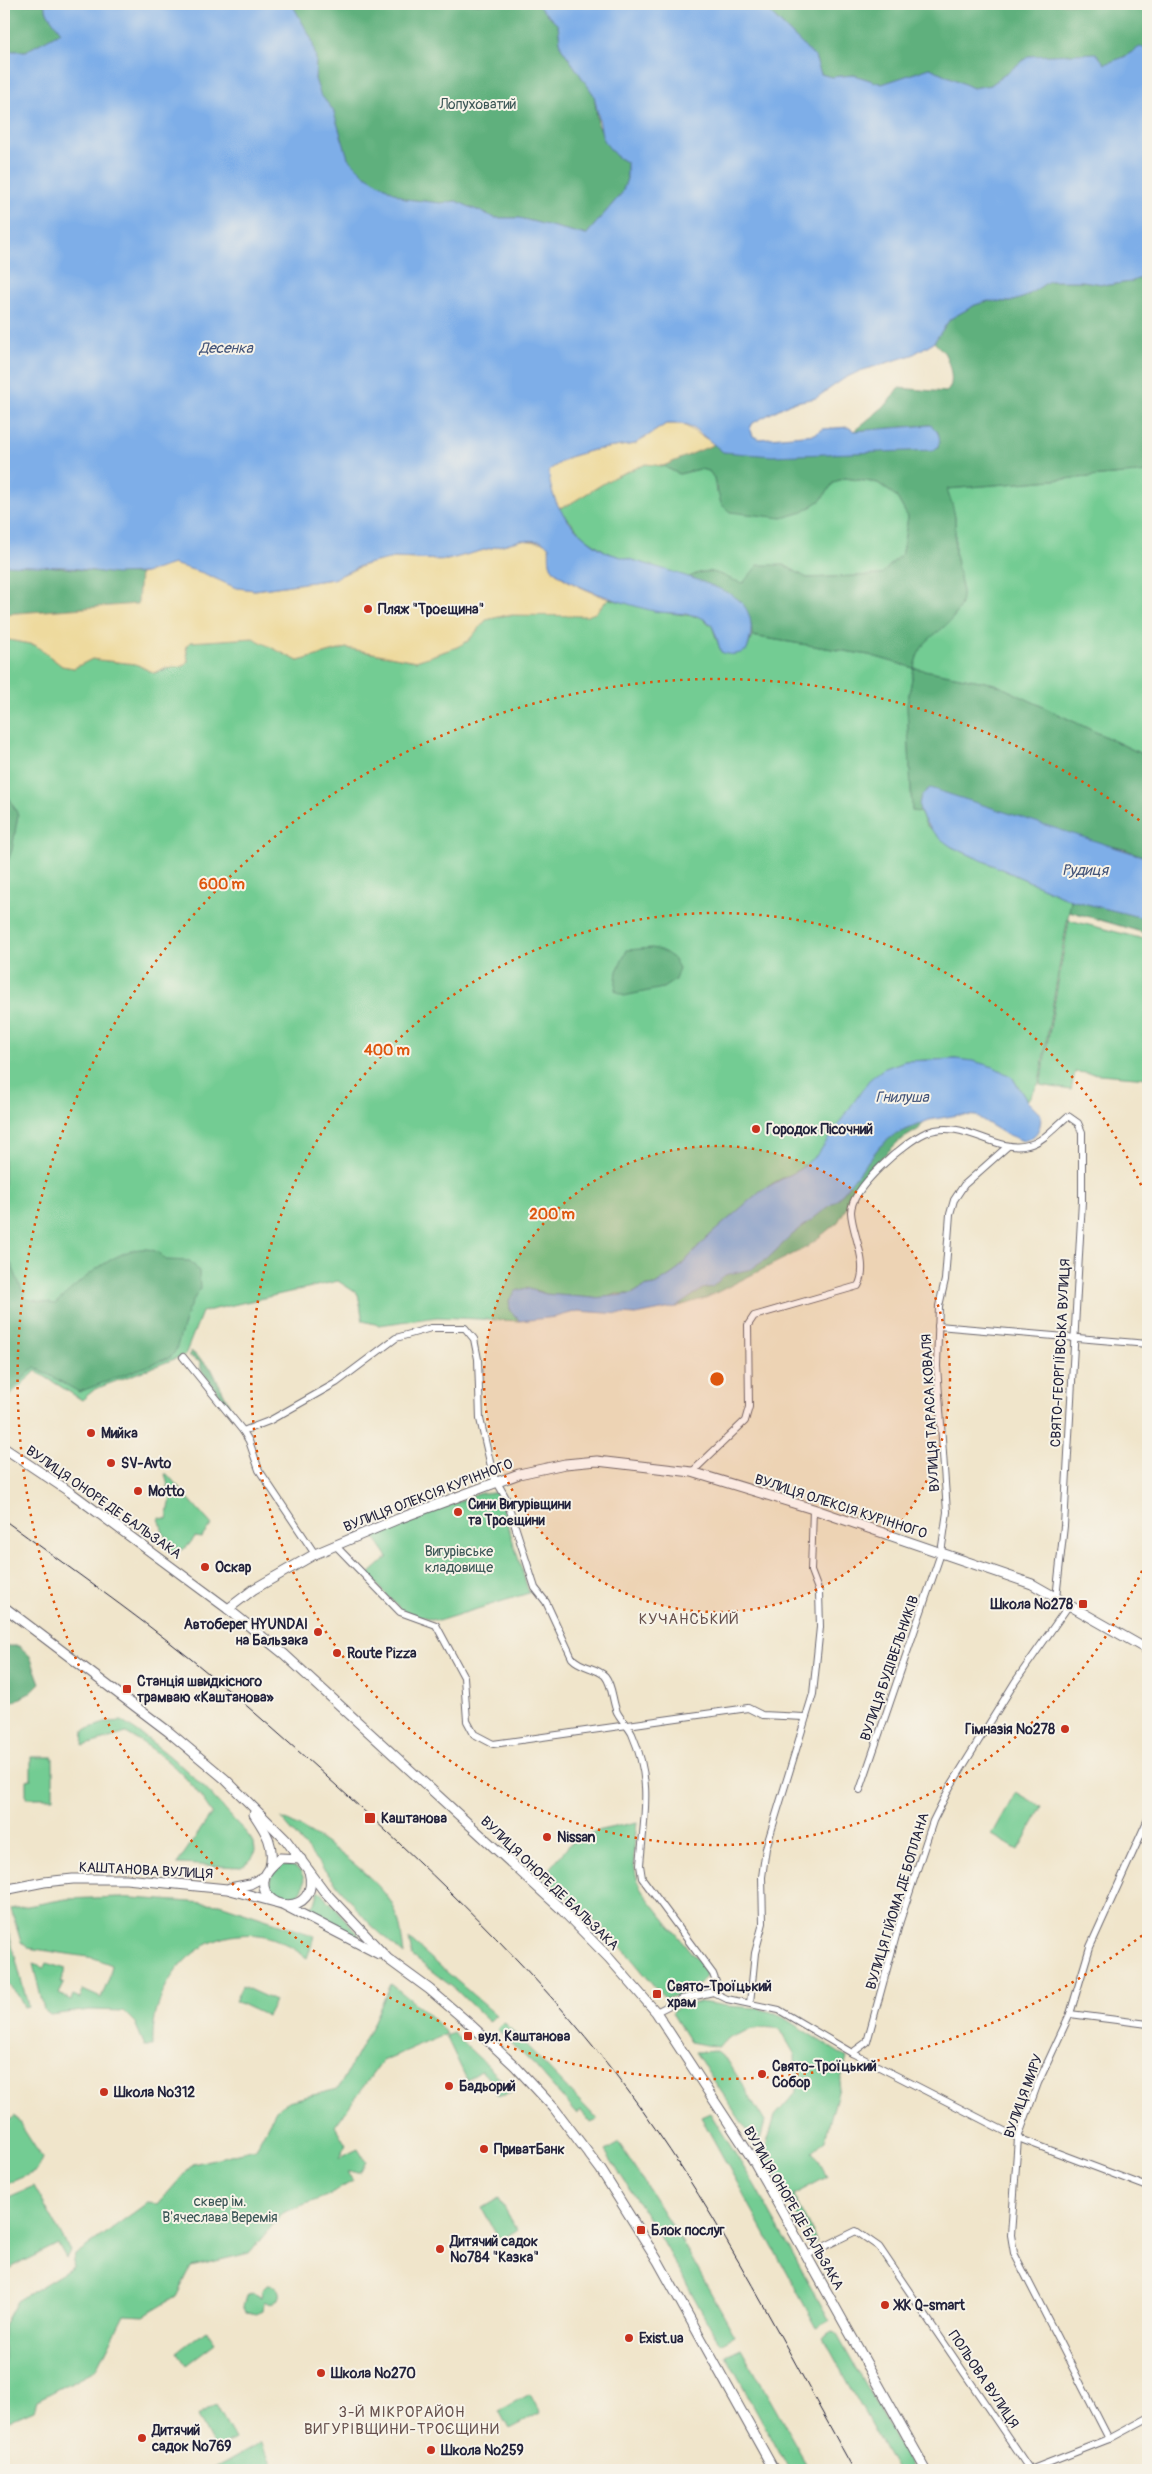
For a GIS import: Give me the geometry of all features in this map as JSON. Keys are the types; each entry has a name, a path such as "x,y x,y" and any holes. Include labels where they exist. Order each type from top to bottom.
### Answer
{"street":[{"name":"СВЯТО-ГЕОРГІЇВСЬКА ВУЛИЦЯ","path":"1008,1146 1028,1146 1039,1140 1068,1116 1078,1123 1083,1141 1082,1201 1064,1526 1056,1598"},
{"path":"692,1472 745,1421 749,1407 748,1325 750,1319 754,1316 858,1286 862,1272 851,1210 855,1198 874,1174 901,1148 915,1138 929,1132 949,1128 975,1134 1008,1146"},
{"name":"ВУЛИЦЯ ТАРАСА КОВАЛЯ","path":"941,1553 947,1512 938,1366 938,1326 939,1306 945,1280 950,1214 954,1200 964,1185 1008,1146"},
{"path":"938,1326 1148,1344"},
{"path":"243,1431 269,1421 336,1383 396,1338 431,1328 466,1328 474,1339 478,1359 480,1419 496,1482 506,1498 535,1588 546,1602 567,1651 575,1662 604,1676 617,1712 632,1734 646,1779 640,1865 642,1878 713,1974 716,1982 713,1992"},
{"path":"182,1357 243,1431 259,1470 315,1554"},
{"name":"ВУЛИЦЯ ОНОРЕ ДЕ БАЛЬЗАКА","path":"4,1448 70,1492 228,1609 301,1669 560,1908 609,1958 656,2012 755,2163 926,2470"},
{"name":"ВУЛИЦЯ ОЛЕКСІЯ КУРІННОГО","path":"228,1609 254,1589 315,1554 335,1545 496,1482 565,1464 597,1461 692,1472 813,1510 1032,1584 1148,1650"},
{"path":"750,2003 755,1953 763,1923 762,1877 766,1848 784,1792 804,1717 813,1694 820,1627 819,1592 811,1571 813,1510"},
{"path":"335,1545 400,1612 436,1625 464,1677 467,1721 474,1734 493,1744 748,1708 762,1715 804,1717"},
{"name":"ВУЛИЦЯ БУДІВЕЛЬНИКІВ","path":"860,1790 941,1553"},
{"name":"ВУЛИЦЯ ГІЙОМА ДЕ БОПЛАНА","path":"852,2052 867,2042 900,1921 933,1821 950,1787 1015,1682 1069,1605"},
{"path":"4,1608 169,1732 225,1779 286,1840 309,1868 324,1891 388,1959"},
{"path":"244,1800 268,1835 272,1849 267,1872 266,1890 279,1904 336,1930 388,1959 429,1989 516,2066 554,2108 589,2153 658,2261 774,2470"},
{"name":"ВУЛИЦЯ МИРУ","path":"1109,2439 1014,2253 1011,2235 1018,2138 1038,2083 1070,2014 1090,1946 1148,1819"},
{"path":"267,1872 280,1858 300,1859"},
{"path":"279,1904 299,1903 307,1896 311,1882 309,1868"},
{"name":"КАШТАНОВА ВУЛИЦЯ","path":"227,1889 250,1884 267,1872"},
{"name":"КАШТАНОВА ВУЛИЦЯ","path":"4,1890 44,1882 101,1878 227,1889 279,1904"},
{"path":"656,2012 682,1999 713,1992 727,1999 779,2010 852,2052 1018,2138 1148,2186"},
{"path":"1070,2014 1148,2024"},
{"name":"ПОЛЬОВА ВУЛИЦЯ","path":"807,2255 856,2231 879,2246 1030,2470"},
{"path":"1030,2470 1109,2439 1148,2418"}],"green space":[{"path":"4,4 44,4 48,14 62,32 26,51 4,51"},
{"name":"Лопуховатий","path":"292,4 536,4 558,25 561,47 594,95 598,125 615,155 627,163 627,179 622,193 586,235 519,218 495,218 456,201 441,203 405,199 365,175 348,158 333,110 320,95 315,79 316,59"},
{"path":"761,4 1148,4 1148,49 1137,50 1116,61 1104,64 1077,63 1029,56 991,85 973,88 930,68 882,84 854,75 831,77 821,74 815,57"},
{"path":"1148,275 1148,472 947,489 955,518 955,553 962,600 949,623 921,649 914,668 869,655 752,636 751,623 740,603 722,590 688,578 704,572 710,572 743,583 758,565 784,565 807,578 881,575 902,553 908,517 896,496 878,483 845,478 834,482 821,500 803,512 782,518 730,512 721,504 714,478 709,471 700,469 679,474 663,466 715,444 723,452 938,447 938,432 930,425 854,431 887,404 898,388 946,392 949,389 951,374 949,364 944,352 934,342 950,319 975,305 988,301 1010,302 1025,297 1049,281 1083,281 1109,285 1130,282"},
{"path":"646,464 663,466 679,474 700,469 709,471 714,478 716,492 821,500 834,482 845,478 878,483 896,496 908,517 902,553 881,575 807,578 784,565 744,583 729,581 718,574 706,571 688,578 608,553 584,537 558,508 568,505 614,477"},
{"path":"1148,472 1148,757 995,684 914,668 918,651 928,639 955,616 962,587 955,554 955,517 947,489"},
{"path":"14,564 140,574 138,604 4,614 4,565"},
{"path":"608,599 654,611 701,617 712,626 721,652 747,650 752,636 869,655 914,668 907,705 912,811 920,812 926,825 952,847 1071,900 1039,1083 1027,1101 1012,1077 956,1059 905,1061 883,1069 818,1154 800,1169 773,1183 745,1205 708,1237 675,1272 655,1285 643,1287 632,1294 616,1294 605,1298 575,1298 546,1294 536,1290 510,1311 520,1321 437,1317 379,1325 363,1321 358,1294 338,1281 202,1312 185,1355 95,1389 82,1400 36,1371 4,1400 4,639 35,645 62,666 74,668 92,659 136,664 154,673 176,667 188,661 186,646 190,642 254,638 298,661 346,648 416,661 457,647 468,641 486,620 507,615 595,613"},
{"path":"914,668 995,684 1148,757 1148,858 1124,849 920,800 920,812 912,811 907,705"},
{"path":"4,793 8,795 18,815 12,850 4,871"},
{"path":"1071,900 1148,919 1148,934 1069,911"},
{"path":"1069,920 1148,940 1148,1078 1075,1072 1071,1090 1040,1085"},
{"path":"652,948 665,952 674,960 679,968 675,980 663,988 624,996 615,990 617,971 627,950"},
{"path":"923,1123 919,1129 899,1141 867,1172 838,1222 807,1247 706,1298 676,1307 702,1289 712,1287 725,1275 767,1259 792,1235 837,1200 880,1146 894,1135"},
{"path":"4,1247 26,1299 55,1304 103,1265 117,1256 131,1251 145,1249 158,1253 166,1260 190,1261 199,1271 200,1288 188,1310 176,1350 171,1357 79,1392 35,1367 4,1397"},
{"path":"191,1351 211,1368 235,1416 201,1370 200,1362 189,1356"},
{"path":"165,1474 212,1525 201,1538 195,1537 187,1547 174,1553 163,1533 159,1518 167,1519 171,1498"},
{"name":"Вигурівське кладовище","path":"481,1493 498,1493 529,1593 438,1621 401,1610 368,1575 388,1557 372,1534 391,1526 395,1527"},
{"path":"6,1646 19,1646 30,1656 40,1683 30,1693 4,1707 4,1650"},
{"path":"121,1721 152,1742 181,1766 208,1791 247,1834 255,1847 253,1857 248,1863 241,1867 177,1864 212,1813 195,1789 175,1767 152,1749 126,1733 83,1746 84,1730 108,1722"},
{"path":"31,1757 53,1757 53,1798 26,1798 26,1780 31,1779"},
{"path":"1016,1792 1042,1807 1018,1850 992,1835"},
{"path":"281,1818 325,1842 356,1866 382,1890 391,1902 397,1915 404,1955 368,1922"},
{"path":"637,1822 634,1865 642,1891 707,1972 695,1987 665,1999 615,1939 543,1876 571,1843 596,1831"},
{"path":"287,1865 299,1870 304,1882 299,1894 287,1899 275,1894 270,1882 275,1870"},
{"path":"319,1890 361,1937 305,1911 315,1903"},
{"path":"118,1897 220,1904 315,1936 307,1958 278,1941 259,1935 236,1935 215,1941 197,1951 181,1965 168,1982 159,2002 154,2023 153,2046 145,2046 135,2023 123,2011 90,2010 50,2015 44,2010 33,1964 44,1968 46,1963 66,1969 60,1982 64,1984 59,1994 71,2000 73,1995 80,1998 83,1990 101,1998 109,1979 112,1965 94,1958 28,1948 21,1942 11,1909 66,1899"},
{"path":"4,1913 28,2006 24,2007 17,1994 4,1981"},
{"path":"409,1939 496,2015 489,2022 455,1989 412,1956"},
{"name":"сквер ім. В'ячеслава Веремія","path":"391,1984 427,2013 447,2034 382,2061 335,2126 346,2145 339,2158 358,2149 366,2162 360,2172 347,2172 353,2181 327,2196 283,2213 249,2253 191,2267 176,2297 144,2316 124,2315 97,2369 37,2400 34,2410 4,2423 4,2325 17,2301 73,2267 75,2255 147,2203 158,2204 193,2164 255,2149 276,2110 288,2101 338,2089 365,2040"},
{"path":"242,1986 275,2001 267,2016 235,2001"},
{"path":"700,2002 757,2008 778,2014 847,2058 825,2140 813,2151 827,2177 793,2195 817,2242 813,2244 764,2153 775,2116 796,2092 795,2055 780,2029 762,2028 747,2031 717,2047 690,2042 672,2013 681,2006"},
{"path":"504,2022 598,2120 591,2123 581,2111 577,2114 536,2067 497,2029"},
{"path":"453,2033 514,2091 498,2096 496,2093 499,2087 481,2071 467,2080 446,2036"},
{"path":"716,2051 728,2061 765,2122 758,2147 695,2052"},
{"path":"4,2113 10,2120 15,2116 42,2158 37,2171 4,2185"},
{"path":"710,2113 754,2184 830,2321 817,2328 701,2117"},
{"path":"619,2143 687,2250 735,2336 720,2344 660,2236 605,2151"},
{"path":"34,2186 70,2251 66,2258 58,2244 4,2271 4,2199"},
{"path":"499,2198 517,2230 500,2240 482,2208"},
{"path":"267,2285 273,2286 279,2291 278,2299 270,2304 264,2301 262,2311 256,2314 246,2312 243,2306 246,2296 253,2293 261,2297 262,2290"},
{"path":"206,2330 215,2343 186,2365 177,2352"},
{"path":"833,2332 836,2333 913,2470 896,2470 823,2338"},
{"path":"741,2348 810,2470 789,2470 726,2355"},
{"path":"530,2394 540,2413 509,2429 499,2411"},
{"path":"216,2405 235,2439 216,2450 198,2416"},
{"path":"261,2442 273,2464 262,2470 211,2470"}],"sand":[{"path":"666,424 682,424 715,444 663,466 646,464 614,477 568,505 558,508 549,482 549,470 569,457 593,450 635,444"},
{"name":"Пляж \"Троєщина\"","path":"521,540 547,543 550,549 551,566 557,573 570,582 608,599 595,613 587,616 507,615 486,620 468,641 457,647 416,661 346,648 298,661 253,638 190,642 186,646 188,661 184,666 165,668 154,673 136,664 92,659 74,668 62,666 35,645 4,639 4,614 138,604 140,574 174,564 194,568 234,586 255,590 333,579 376,560 394,558 447,560"}],"water":[{"name":"Десенка","path":"44,4 292,4 312,40 316,59 315,79 320,94 333,110 348,158 365,175 405,199 441,203 456,201 495,218 519,218 586,235 622,193 627,179 627,163 615,155 603,140 594,95 561,47 558,25 536,4 761,4 815,57 821,74 831,77 854,75 882,84 930,68 973,88 991,85 1029,56 1096,53 1105,64 1124,57 1140,47 1148,49 1148,275 1130,282 1109,285 1083,281 1049,281 1025,297 1010,302 988,301 975,305 950,319 934,342 912,355 860,371 845,378 816,398 790,403 753,423 750,428 753,436 759,439 815,434 822,429 848,427 854,431 930,425 938,433 940,440 934,450 772,456 723,452 695,429 682,424 666,424 635,444 593,450 569,457 549,470 550,483 559,508 576,529 597,546 608,553 714,586 739,600 750,617 751,630 747,650 737,654 721,652 712,626 701,617 644,608 615,600 570,582 552,568 549,546 541,541 521,540 447,560 394,558 362,565 333,579 255,590 236,588 203,573 173,564 145,573 115,574 65,567 4,565 4,51 26,51 61,32 48,14"},
{"name":"Рудиця","path":"930,788 1148,858 1148,919 1071,900 952,847 931,829 920,812 919,803 922,795"},
{"name":"Гнилуша","path":"956,1059 973,1061 994,1067 1012,1077 1027,1101 1041,1115 1039,1128 1035,1135 1023,1141 1004,1133 976,1116 958,1115 929,1120 894,1135 880,1146 837,1200 792,1235 767,1259 751,1269 725,1275 712,1287 702,1289 676,1307 636,1315 578,1311 556,1317 520,1321 510,1311 509,1300 516,1291 526,1288 546,1294 594,1298 632,1294 643,1287 655,1285 675,1272 708,1237 760,1191 800,1169 818,1154 869,1080 883,1069 905,1061"}],"tram line":[{"path":"4,1520 168,1641 271,1727 400,1844 496,1938 556,2003 613,2071 670,2150 726,2240 854,2470"}],"place":[{"name":"Пляж \"Троєщина\"","path":"368,609"},
{"name":"Городок Пісочний","path":"756,1129"},
{"name":"Мийка","path":"91,1433"},
{"name":"SV-Avto","path":"111,1463"},
{"name":"Motto","path":"138,1491"},
{"name":"Сини Вигурівщини та Троєщини","path":"458,1512"},
{"name":"Оскар","path":"205,1567"},
{"name":"Школа №278","path":"1083,1604"},
{"name":"Автоберег HYUNDAI на Бальзака","path":"318,1632"},
{"name":"Route Pizza","path":"337,1653"},
{"name":"Станція швидкісного трамваю «Каштанова»","path":"127,1689"},
{"name":"Гімназія №278","path":"1065,1729"},
{"name":"Каштанова","path":"370,1818"},
{"name":"Nissan","path":"547,1837"},
{"name":"Свято-Троїцький храм","path":"657,1994"},
{"name":"вул. Каштанова","path":"468,2036"},
{"name":"Свято-Троїцький Собор","path":"762,2074"},
{"name":"Бадьорий","path":"449,2086"},
{"name":"Школа №312","path":"104,2092"},
{"name":"ПриватБанк","path":"484,2149"},
{"name":"Блок послуг","path":"641,2230"},
{"name":"Дитячий садок №784 \"Казка\"","path":"440,2249"},
{"name":"ЖК Q-smart","path":"885,2305"},
{"name":"Exist.ua","path":"629,2338"},
{"name":"Школа №270","path":"321,2373"},
{"name":"Дитячий садок №769","path":"142,2438"},
{"name":"Школа №259","path":"431,2450"}],"district":[{"name":"КУЧАНСЬКИЙ","path":"689,1619"},
{"name":"3-Й МІКРОРАЙОН ВИГУРІВЩИНИ-ТРОЄЩИНИ","path":"402,2420"}]}
